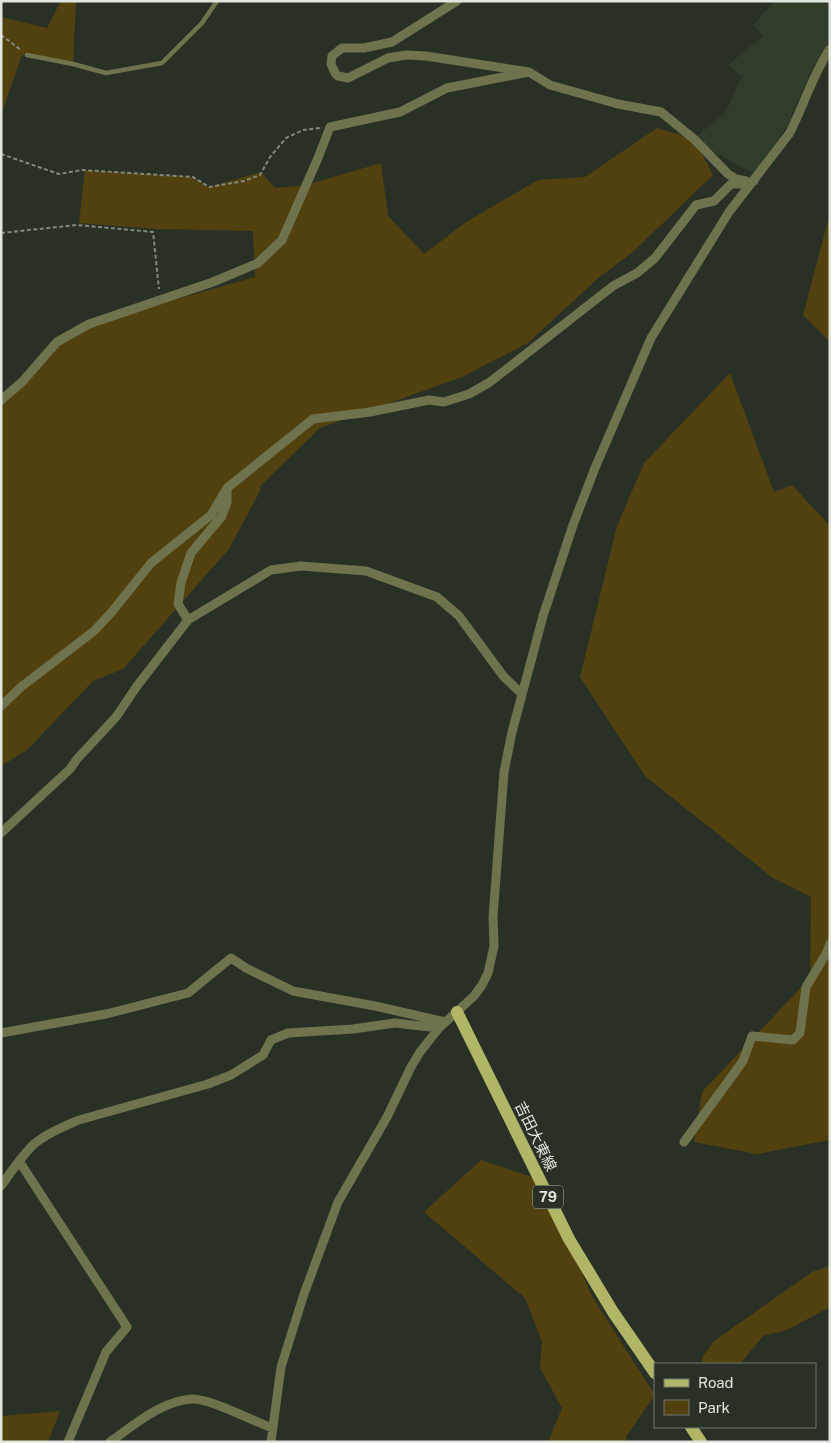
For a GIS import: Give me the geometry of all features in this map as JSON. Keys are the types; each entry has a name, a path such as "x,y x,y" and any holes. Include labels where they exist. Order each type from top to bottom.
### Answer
{"main road":[{"name":"吉田大東線","path":"456,1012 569,1239 613,1312 654,1372"},
{"path":"692,1428 701,1442"}],"street":[{"path":"457,1 392,42 364,48 342,48 332,56 331,64 334,73 348,78 388,58 406,55 426,56 529,72 550,85 618,104 661,112 694,139 728,174 745,181 754,181"},
{"path":"271,1442 281,1367 304,1294 338,1202 387,1117 411,1067 429,1039 474,996 482,985 492,959 494,946 493,918 504,772 543,616 573,525 595,468 651,338 716,230 792,129 816,70 830,49"},
{"path":"1,400 22,382 58,342 95,321 213,282 258,263 282,240 330,127 400,112 447,88 529,72"},
{"path":"1,706 21,687 94,631 151,563 211,515 227,488 313,419 370,412 429,400 444,402 469,394 490,382 613,286 637,273 655,258 696,205 714,201 731,184 745,184 754,181"},
{"path":"188,620 178,604 181,583 191,553 222,516 227,502 227,488"},
{"path":"1,832 70,769 77,758 116,717 137,686 188,620 271,570 301,566 366,571 437,597 458,616 504,677 522,694"},
{"path":"684,1142 743,1061 752,1036 793,1040 800,1033 806,987 830,944"},
{"path":"1,1033 106,1014 188,993 231,958 246,968 292,991 375,1006 442,1025"},
{"path":"1,1186 34,1144 60,1128 79,1120 208,1084 232,1074 263,1055 271,1040 288,1033 354,1029 395,1023 442,1025"},
{"path":"19,1161 127,1327 106,1352 68,1442"},
{"path":"110,1442 153,1412 173,1403 193,1399 215,1404 272,1428"}],"lane":[{"path":"27,55 106,73 162,63 202,23 217,1"}],"path":[{"path":"1,35 27,55"},
{"path":"1,154 59,174 82,170 193,177 209,187 244,181 260,175 270,157 286,138 303,130 330,127"},
{"path":"1,233 77,225 153,232 160,300"}],"shaded area":[{"path":"775,1 830,1 830,41 812,68 788,125 755,174 711,151 697,136 725,113 742,77 728,65 763,36 753,25"}],"green space":[{"path":"61,1 76,1 73,64 22,55 1,115 1,17 47,28"},
{"path":"657,128 694,139 713,175 634,251 597,279 528,343 462,377 320,428 260,486 261,489 229,549 123,669 93,681 27,750 1,766 1,399 59,344 89,324 255,277 253,231 157,229 79,223 85,170 193,177 209,187 261,172 275,188 306,185 381,163 388,216 424,254 466,222 538,180 585,177"},
{"path":"830,213 830,342 803,315"},
{"path":"730,373 774,492 792,485 830,524 830,1140 757,1154 694,1142 702,1092 810,978 811,897 773,878 645,776 580,677 617,526 644,463"},
{"path":"481,1160 541,1180 593,1298 654,1393 654,1396 626,1437 627,1442 548,1442 562,1408 540,1368 542,1342 525,1298 424,1212"},
{"path":"830,1266 830,1307 787,1330 763,1336 741,1363 703,1363 702,1357 714,1341 812,1272"},
{"path":"60,1411 48,1442 1,1442 1,1416"}]}
